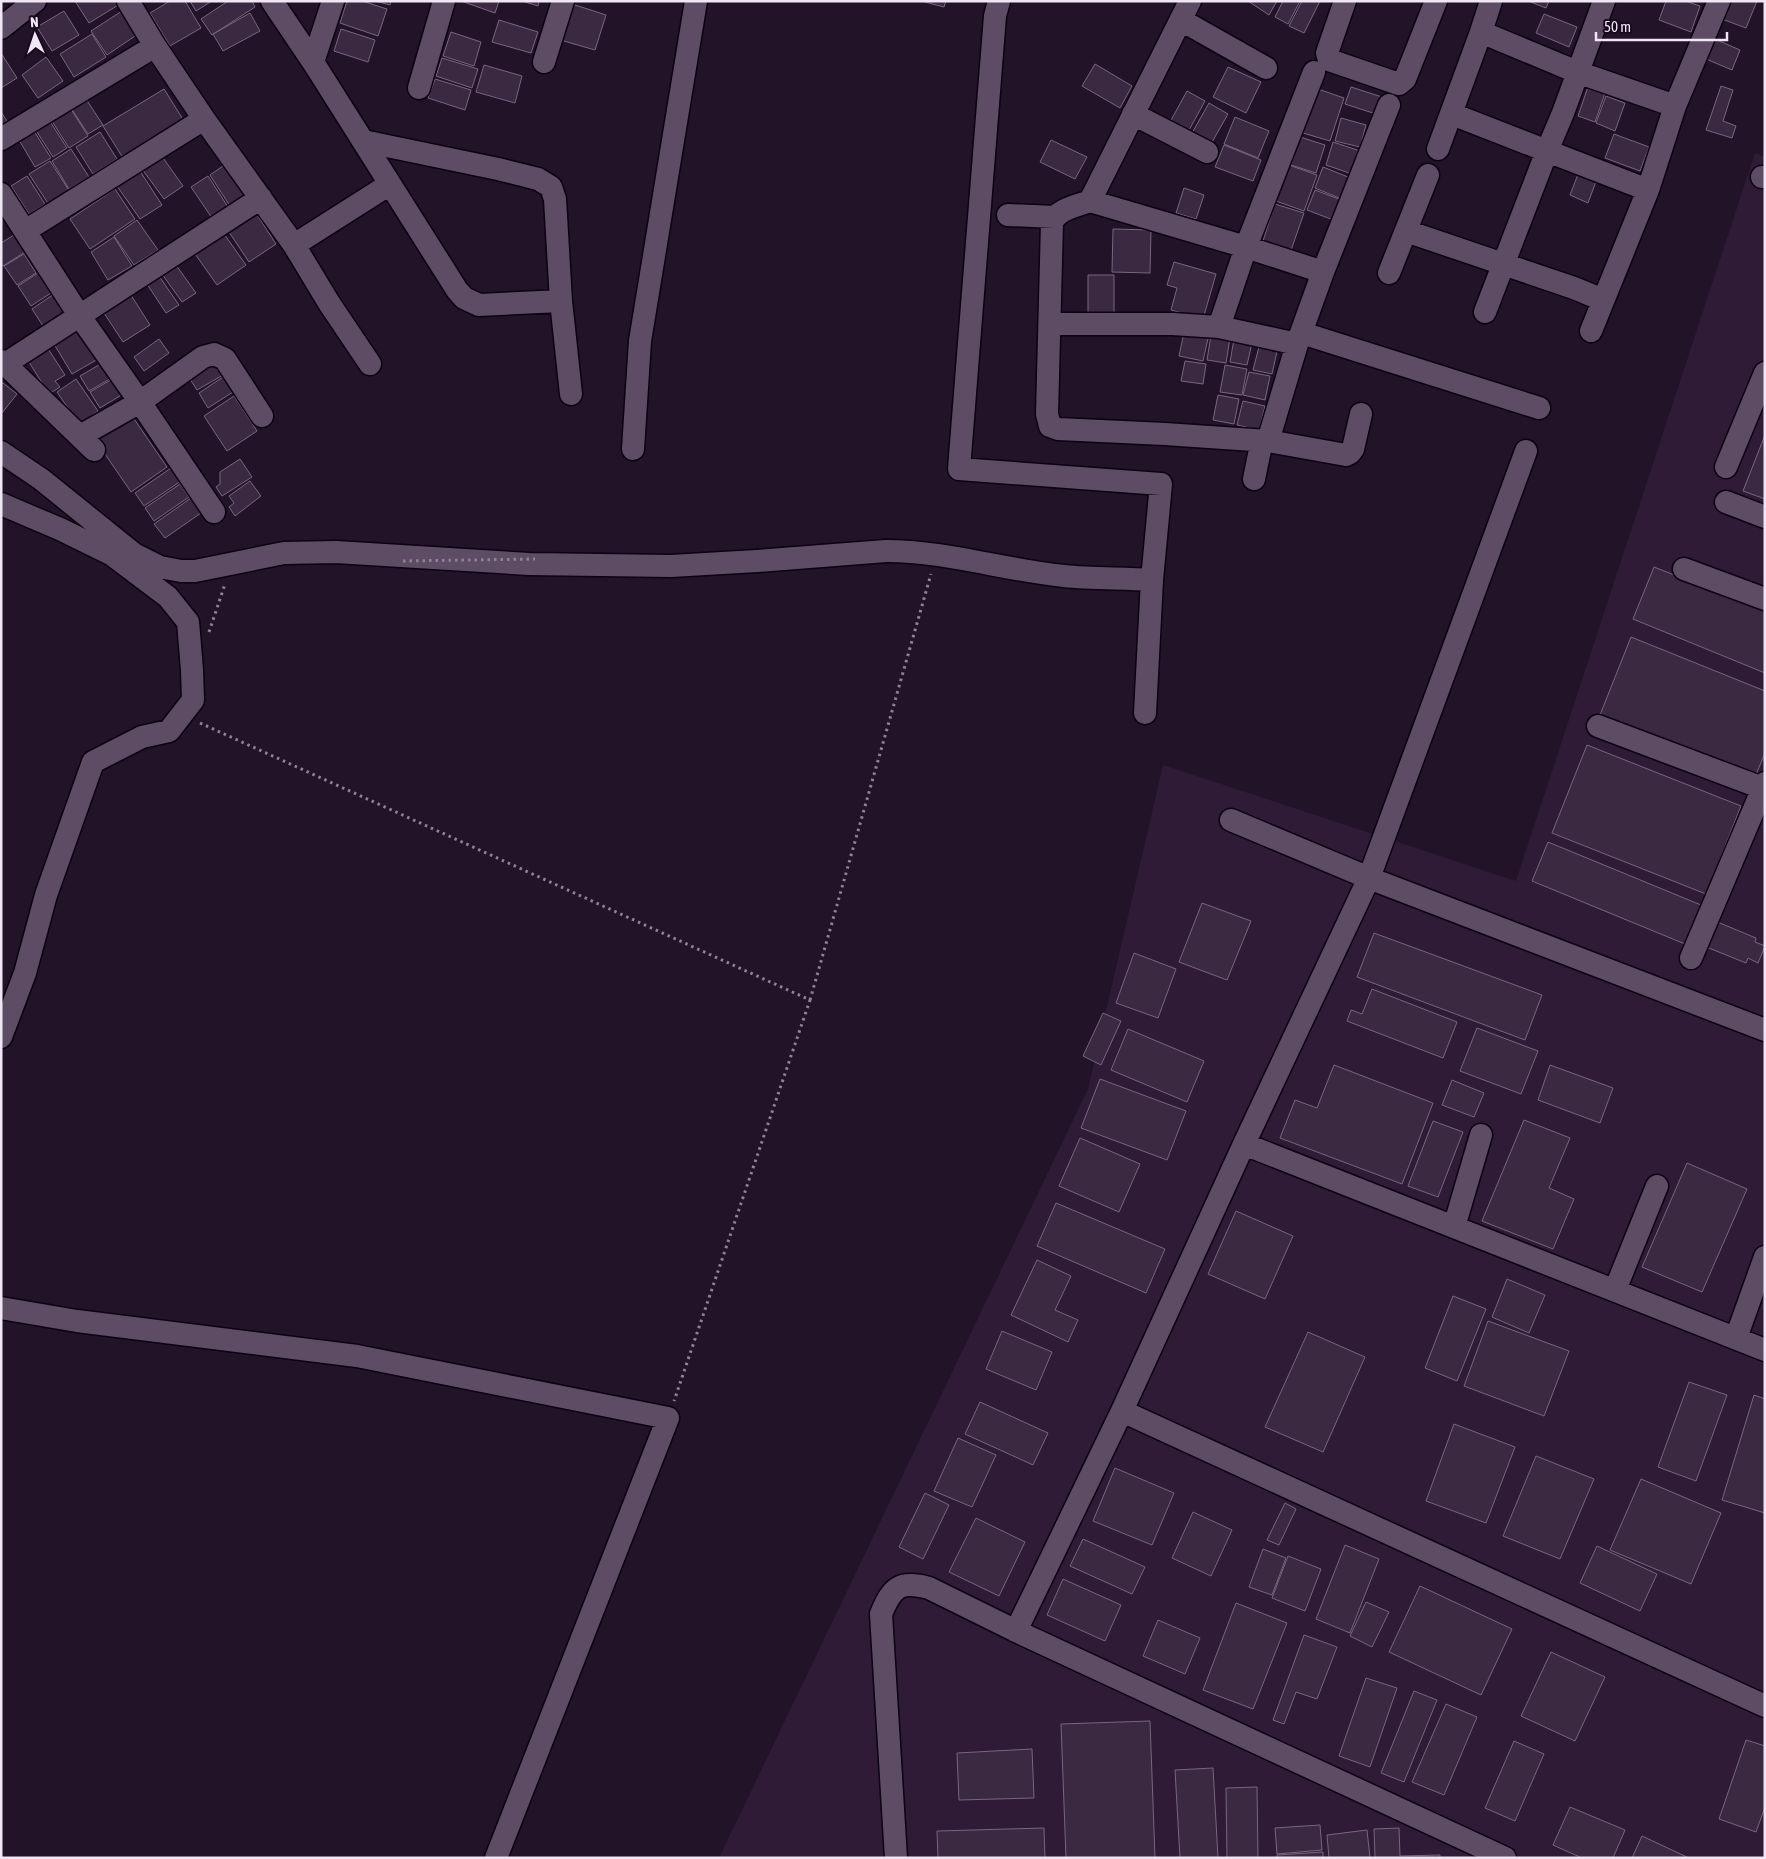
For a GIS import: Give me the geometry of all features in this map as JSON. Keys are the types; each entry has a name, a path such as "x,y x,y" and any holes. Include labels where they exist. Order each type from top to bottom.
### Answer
{"street":[{"path":"1,28 35,1"},
{"path":"128,1 155,46 294,245 329,303 370,364"},
{"path":"272,1 313,62 457,290 464,298 479,304 561,301"},
{"path":"313,62 333,1"},
{"path":"419,88 444,1"},
{"path":"544,62 563,1"},
{"path":"632,449 640,341 696,1"},
{"path":"999,1 994,25 959,469 1161,484 1152,580 1146,713"},
{"path":"1345,1 1327,53 1330,60 1399,84 1405,78 1436,1"},
{"path":"1438,148 1492,1"},
{"path":"1485,312 1563,113 1604,1"},
{"path":"1591,331 1648,190 1676,106 1719,1"},
{"path":"1090,201 1185,11 1266,68"},
{"path":"1481,32 1577,72 1676,106"},
{"path":"1,138 155,46"},
{"path":"1220,327 1246,247 1314,72"},
{"path":"1254,479 1299,339 1323,272 1389,105"},
{"path":"1133,114 1207,152"},
{"path":"1452,114 1648,190"},
{"path":"25,231 204,118"},
{"path":"362,141 498,169 538,179 550,187 555,200 561,301 571,394"},
{"path":"1389,273 1428,175"},
{"path":"294,245 390,184"},
{"path":"1,194 79,315 214,512"},
{"path":"261,198 3,362 87,443 203,357 214,354 225,359 262,416"},
{"path":"1008,215 1054,216 1090,201 1323,272"},
{"path":"1054,216 1052,223 1047,414 1050,426 1058,429 1265,441 1346,455 1353,449 1361,414"},
{"path":"1406,231 1603,300"},
{"path":"1050,324 1172,324 1220,327 1299,339 1539,408"},
{"path":"1726,467 1765,372"},
{"path":"1016,1631 1122,1411 1244,1144 1369,878 1526,451"},
{"path":"1,452 41,479 134,554 160,568 181,571 284,553 310,552 529,564 671,566 886,551 913,551 1063,576 1152,580"},
{"path":"1726,502 1765,517"},
{"path":"1,504 60,529 111,554 168,597 188,622 193,700 169,731 142,737 93,762 46,895 25,973 1,1037"},
{"path":"1684,570 1765,599"},
{"path":"1598,726 1764,787 1691,958"},
{"path":"1230,820 1369,878 1765,1030"},
{"path":"1454,1227 1481,1135"},
{"path":"1244,1144 1765,1350"},
{"path":"1615,1290 1657,1186"},
{"path":"1736,1338 1765,1257"},
{"path":"1,1308 77,1321 357,1356 668,1418 496,1858"},
{"path":"1122,1411 1765,1706"},
{"path":"896,1858 882,1614 888,1596 901,1586 914,1584 929,1588 1016,1631 1505,1858"}],"path":[{"path":"668,1418 810,1000 937,554"},
{"path":"394,561 544,559"},
{"path":"208,636 232,563"},
{"path":"182,714 810,1000"}],"shaded area":[{"path":"1755,153 1765,157 1765,1858 719,1858 1088,1089 1163,765 1516,881"}],"building":[{"path":"75,1 118,1 120,4 89,23"},
{"path":"170,1 185,1 201,28 170,46 150,13"},
{"path":"190,1 212,1 196,11"},
{"path":"228,1 252,1 255,7 212,35 201,19"},
{"path":"347,1 362,1 387,9 378,36 340,23"},
{"path":"375,1 391,1 390,5"},
{"path":"461,1 499,1 495,13"},
{"path":"522,1 539,1 538,6"},
{"path":"921,1 946,1 944,7"},
{"path":"1248,1 1277,1 1269,15"},
{"path":"1283,1 1300,1 1288,24 1275,17"},
{"path":"1302,1 1320,1 1304,33 1289,26"},
{"path":"1528,1 1549,1 1546,8"},
{"path":"1666,1 1685,1 1700,6 1691,32 1659,20"},
{"path":"1729,1 1757,1 1746,28 1722,19"},
{"path":"569,3 606,15 595,50 557,39"},
{"path":"125,9 141,32 107,55 91,31"},
{"path":"64,11 79,35 52,51 37,27"},
{"path":"250,13 260,31 223,51 213,34"},
{"path":"1544,14 1577,27 1569,47 1536,33"},
{"path":"499,20 538,32 531,53 492,42"},
{"path":"341,29 375,40 368,62 334,51"},
{"path":"451,32 481,42 474,66 443,56"},
{"path":"92,34 106,57 74,77 60,54"},
{"path":"1715,39 1740,50 1732,70 1706,59"},
{"path":"1,53 17,78 1,88"},
{"path":"46,57 63,81 38,98 22,75"},
{"path":"442,58 478,69 472,88 436,76"},
{"path":"1095,64 1132,86 1120,108 1082,86"},
{"path":"484,65 522,76 515,103 476,92"},
{"path":"1228,67 1261,82 1246,113 1213,97"},
{"path":"435,79 471,90 465,110 428,98"},
{"path":"1721,86 1733,90 1723,121 1736,126 1732,138 1706,130"},
{"path":"1351,87 1382,97 1376,114 1345,104"},
{"path":"1588,87 1605,93 1595,122 1578,116"},
{"path":"164,89 184,121 123,158 103,126"},
{"path":"1318,89 1344,98 1330,141 1303,133"},
{"path":"1187,91 1205,101 1188,132 1170,122"},
{"path":"84,96 103,125 88,134 69,105"},
{"path":"1606,96 1625,103 1615,131 1596,123"},
{"path":"1209,103 1228,114 1211,144 1192,133"},
{"path":"69,106 88,136 69,148 50,118"},
{"path":"1,112 7,121 1,125"},
{"path":"1235,117 1269,131 1258,158 1224,144"},
{"path":"1341,118 1366,125 1360,147 1335,141"},
{"path":"49,120 67,148 53,157 35,129"},
{"path":"34,131 51,158 35,167 19,140"},
{"path":"100,132 117,159 93,174 76,147"},
{"path":"1614,134 1649,147 1640,171 1605,158"},
{"path":"1300,137 1325,145 1316,173 1291,165"},
{"path":"1051,140 1087,157 1075,179 1040,162"},
{"path":"1333,142 1360,151 1352,174 1326,165"},
{"path":"1224,145 1261,160 1253,181 1215,167"},
{"path":"71,149 89,177 69,189 52,161"},
{"path":"161,155 183,186 164,199 142,169"},
{"path":"50,161 70,192 49,205 29,174"},
{"path":"226,164 246,195 230,206 210,175"},
{"path":"1289,165 1317,175 1304,211 1276,201"},
{"path":"1323,167 1353,179 1344,200 1315,188"},
{"path":"1580,169 1598,176 1588,203 1570,195"},
{"path":"140,171 162,205 140,219 117,186"},
{"path":"27,176 45,204 29,214 11,186"},
{"path":"208,176 228,207 212,218 191,187"},
{"path":"1184,188 1204,195 1196,219 1176,213"},
{"path":"115,189 135,219 90,249 70,219"},
{"path":"1315,190 1344,201 1336,221 1307,210"},
{"path":"1275,204 1304,213 1289,256 1261,247"},
{"path":"256,213 276,244 249,262 229,232"},
{"path":"137,220 158,250 134,265 114,236"},
{"path":"1113,229 1151,230 1150,273 1112,272"},
{"path":"222,231 246,265 217,285 193,251"},
{"path":"14,235 25,252 3,266 1,263 1,243"},
{"path":"114,237 132,266 108,280 91,252"},
{"path":"24,254 36,273 17,285 4,266"},
{"path":"1174,262 1216,274 1203,319 1171,310 1177,288 1167,285"},
{"path":"176,265 196,293 182,302 162,274"},
{"path":"41,271 54,291 31,306 18,286"},
{"path":"1088,275 1114,275 1114,314 1088,314"},
{"path":"159,276 179,305 166,313 147,284"},
{"path":"129,292 150,325 123,342 102,310"},
{"path":"54,294 67,314 45,329 32,309"},
{"path":"1185,328 1209,334 1203,361 1179,356"},
{"path":"79,329 98,359 72,374 54,344"},
{"path":"1211,335 1230,338 1226,363 1207,360"},
{"path":"159,339 169,353 144,371 134,357"},
{"path":"1234,339 1252,343 1247,365 1230,362"},
{"path":"1260,343 1278,347 1272,374 1253,370"},
{"path":"47,347 65,375 55,381 60,387 49,394 27,359"},
{"path":"214,360 223,375 197,390 188,376"},
{"path":"1185,361 1206,364 1203,384 1181,381"},
{"path":"104,362 113,377 89,391 80,376"},
{"path":"1225,365 1247,369 1242,395 1220,392"},
{"path":"1249,372 1270,376 1265,400 1243,395"},
{"path":"223,377 233,392 208,408 199,393"},
{"path":"114,378 123,394 100,408 90,392"},
{"path":"76,379 98,411 79,424 57,392"},
{"path":"3,383 17,394 2,413 1,386"},
{"path":"1218,395 1239,399 1234,424 1213,420"},
{"path":"234,396 257,431 227,451 204,416"},
{"path":"1243,401 1265,406 1259,430 1237,425"},
{"path":"130,413 167,467 131,492 94,438"},
{"path":"1765,435 1765,499 1743,491"},
{"path":"240,459 252,477 222,496 216,487 220,484 220,472"},
{"path":"171,468 181,481 144,506 135,493"},
{"path":"250,481 261,496 235,516 229,507 234,503 229,496"},
{"path":"180,484 189,497 154,521 145,508"},
{"path":"191,498 201,513 165,538 154,524"},
{"path":"1654,567 1765,611 1765,673 1633,619"},
{"path":"1631,637 1765,691 1765,753 1755,777 1600,715"},
{"path":"1587,745 1741,806 1706,894 1552,833"},
{"path":"1548,842 1701,905 1685,944 1532,881"},
{"path":"1202,903 1251,921 1227,980 1179,962"},
{"path":"1715,921 1756,938 1755,942 1765,946 1758,963 1748,958 1746,963 1704,946"},
{"path":"1374,933 1542,995 1525,1040 1357,977"},
{"path":"1134,953 1176,969 1158,1018 1116,1003"},
{"path":"1372,989 1457,1022 1443,1058 1347,1021 1351,1010 1362,1014"},
{"path":"1103,1013 1121,1021 1101,1065 1083,1056"},
{"path":"1477,1028 1538,1051 1521,1094 1460,1071"},
{"path":"1128,1029 1204,1061 1187,1102 1111,1070"},
{"path":"1334,1065 1433,1103 1402,1184 1280,1138 1295,1100 1317,1108"},
{"path":"1550,1065 1613,1088 1600,1123 1538,1100"},
{"path":"1100,1079 1186,1111 1167,1160 1081,1128"},
{"path":"1452,1080 1484,1093 1474,1117 1442,1105"},
{"path":"1524,1120 1570,1138 1549,1188 1574,1199 1553,1249 1482,1221"},
{"path":"1433,1121 1463,1132 1438,1197 1408,1186"},
{"path":"1080,1138 1140,1164 1119,1212 1059,1186"},
{"path":"1687,1163 1747,1189 1702,1292 1642,1267"},
{"path":"1056,1203 1165,1249 1146,1293 1037,1246"},
{"path":"1236,1211 1293,1236 1265,1299 1208,1274"},
{"path":"1037,1260 1071,1276 1055,1310 1078,1320 1068,1342 1011,1315"},
{"path":"1507,1279 1545,1295 1529,1333 1492,1317"},
{"path":"1453,1296 1486,1309 1457,1381 1425,1368"},
{"path":"1488,1321 1569,1351 1544,1416 1464,1386"},
{"path":"1002,1331 1052,1352 1036,1390 986,1369"},
{"path":"1308,1332 1365,1357 1323,1452 1265,1427"},
{"path":"1689,1382 1727,1395 1696,1481 1658,1467"},
{"path":"1754,1395 1765,1399 1765,1513 1722,1500"},
{"path":"980,1402 1048,1433 1033,1465 965,1434"},
{"path":"1454,1424 1515,1447 1486,1523 1426,1501"},
{"path":"958,1438 996,1455 972,1507 934,1491"},
{"path":"1536,1456 1594,1479 1560,1559 1503,1536"},
{"path":"1115,1468 1174,1493 1152,1545 1093,1521"},
{"path":"1641,1479 1721,1513 1691,1584 1610,1550"},
{"path":"925,1493 949,1505 923,1559 899,1547"},
{"path":"1285,1503 1296,1509 1279,1545 1267,1540"},
{"path":"1193,1512 1232,1530 1211,1576 1172,1558"},
{"path":"976,1518 1025,1542 999,1596 949,1572"},
{"path":"1083,1539 1145,1567 1132,1594 1070,1566"},
{"path":"1345,1545 1379,1559 1350,1633 1316,1619"},
{"path":"1597,1546 1657,1574 1640,1611 1580,1583"},
{"path":"1263,1549 1286,1558 1272,1595 1249,1587"},
{"path":"1288,1556 1321,1569 1305,1611 1272,1598"},
{"path":"1063,1579 1121,1605 1105,1641 1047,1615"},
{"path":"1420,1586 1512,1629 1481,1695 1389,1652"},
{"path":"1366,1602 1389,1612 1372,1647 1350,1636"},
{"path":"1236,1603 1287,1623 1253,1709 1203,1690"},
{"path":"1158,1620 1200,1638 1185,1674 1143,1656"},
{"path":"1304,1635 1337,1647 1317,1699 1296,1692 1284,1724 1273,1720"},
{"path":"1551,1652 1605,1677 1575,1741 1521,1716"},
{"path":"1366,1678 1397,1688 1370,1767 1339,1756"},
{"path":"1414,1691 1437,1700 1404,1782 1381,1773"},
{"path":"1446,1704 1477,1717 1444,1795 1412,1782"},
{"path":"1150,1721 1155,1858 1066,1858 1061,1724"},
{"path":"1746,1740 1765,1746 1765,1807 1756,1832 1719,1819"},
{"path":"1514,1741 1544,1754 1515,1821 1485,1808"},
{"path":"1032,1749 1034,1798 959,1800 957,1753"},
{"path":"1213,1768 1218,1858 1180,1858 1175,1770"},
{"path":"1257,1787 1258,1858 1227,1858 1226,1788"},
{"path":"1570,1807 1625,1830 1613,1858 1582,1858 1553,1845"},
{"path":"1320,1825 1322,1850 1277,1854 1275,1828"},
{"path":"1044,1828 1045,1858 938,1858 937,1831"},
{"path":"1399,1828 1400,1856 1440,1855 1440,1858 1375,1858 1374,1829"},
{"path":"1367,1830 1370,1858 1329,1858 1327,1835"},
{"path":"1642,1836 1689,1858 1632,1858"},
{"path":"1323,1852 1323,1858 1277,1858 1277,1855"}]}
